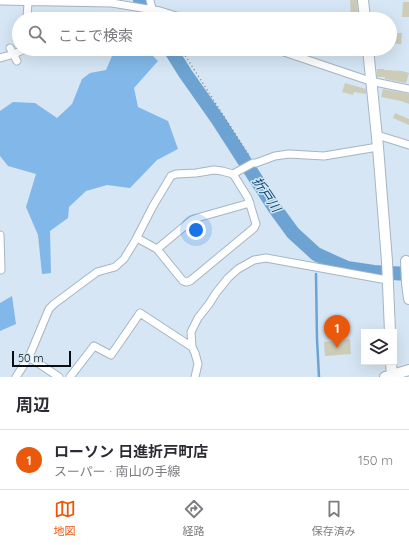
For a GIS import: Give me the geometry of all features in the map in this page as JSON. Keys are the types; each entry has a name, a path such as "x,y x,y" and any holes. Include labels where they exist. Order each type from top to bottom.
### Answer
{"street":[{"path":"150,0 150,9"},
{"path":"363,0 364,12"},
{"path":"0,1 112,3 135,6 161,12"},
{"path":"27,12 28,2"},
{"path":"0,58 12,55"},
{"path":"296,56 370,81 409,89"},
{"path":"368,56 378,147 387,262 390,329"},
{"path":"377,135 409,145"},
{"path":"232,174 253,163 275,156 290,154 324,156 378,147"},
{"path":"16,377 29,357 49,309 97,272 115,267 124,260 171,176 176,174 214,170 232,174 244,191 250,203 256,224 254,228 186,282 183,282 157,249 137,238"},
{"path":"157,249 192,220 250,203"},
{"path":"0,235 0,270"},
{"path":"195,377 198,364 192,347 191,332 198,318 228,278 238,269 254,260 266,258 387,280"},
{"path":"387,262 407,261 406,283 409,299"},
{"path":"70,377 94,346 111,355 140,313 192,347"},
{"path":"29,357 59,377"},
{"path":"392,365 390,376 409,370"}],"path":[{"path":"185,56 253,163"}],"shaded area":[{"path":"112,56 153,56 158,61 134,88 138,107 168,121 178,149 157,160 130,188 107,185 86,191 69,207 68,218 50,231 51,273 42,274 38,235 26,207 36,174 8,166 0,156 0,111 13,102 35,103 57,118 72,104 82,79 90,73 106,70"},
{"path":"12,296 16,324 0,331 0,303"}],"building":[{"path":"350,0 357,0 358,12 351,12"},
{"path":"403,2 409,2 409,17 402,17"},
{"path":"397,33 402,33 401,44 397,44"},
{"path":"377,69 409,73 406,83 385,79 385,77 377,77"},
{"path":"345,83 366,89 366,94 354,92 353,95 342,92"},
{"path":"383,89 409,94 409,104 381,97"},
{"path":"395,113 409,119 409,125 393,118"},
{"path":"350,339 351,354 325,356 324,342"}],"waterway":[{"name":"折戸川","path":"140,0 147,12"},
{"name":"折戸川","path":"174,56 274,207 293,233 316,254 347,268 374,272 409,274"},
{"name":"折戸川","path":"316,254 316,261"},
{"path":"316,274 319,377"}],"place":[{"name":"ローソン 日進折戸町店","path":"337,348"}]}
